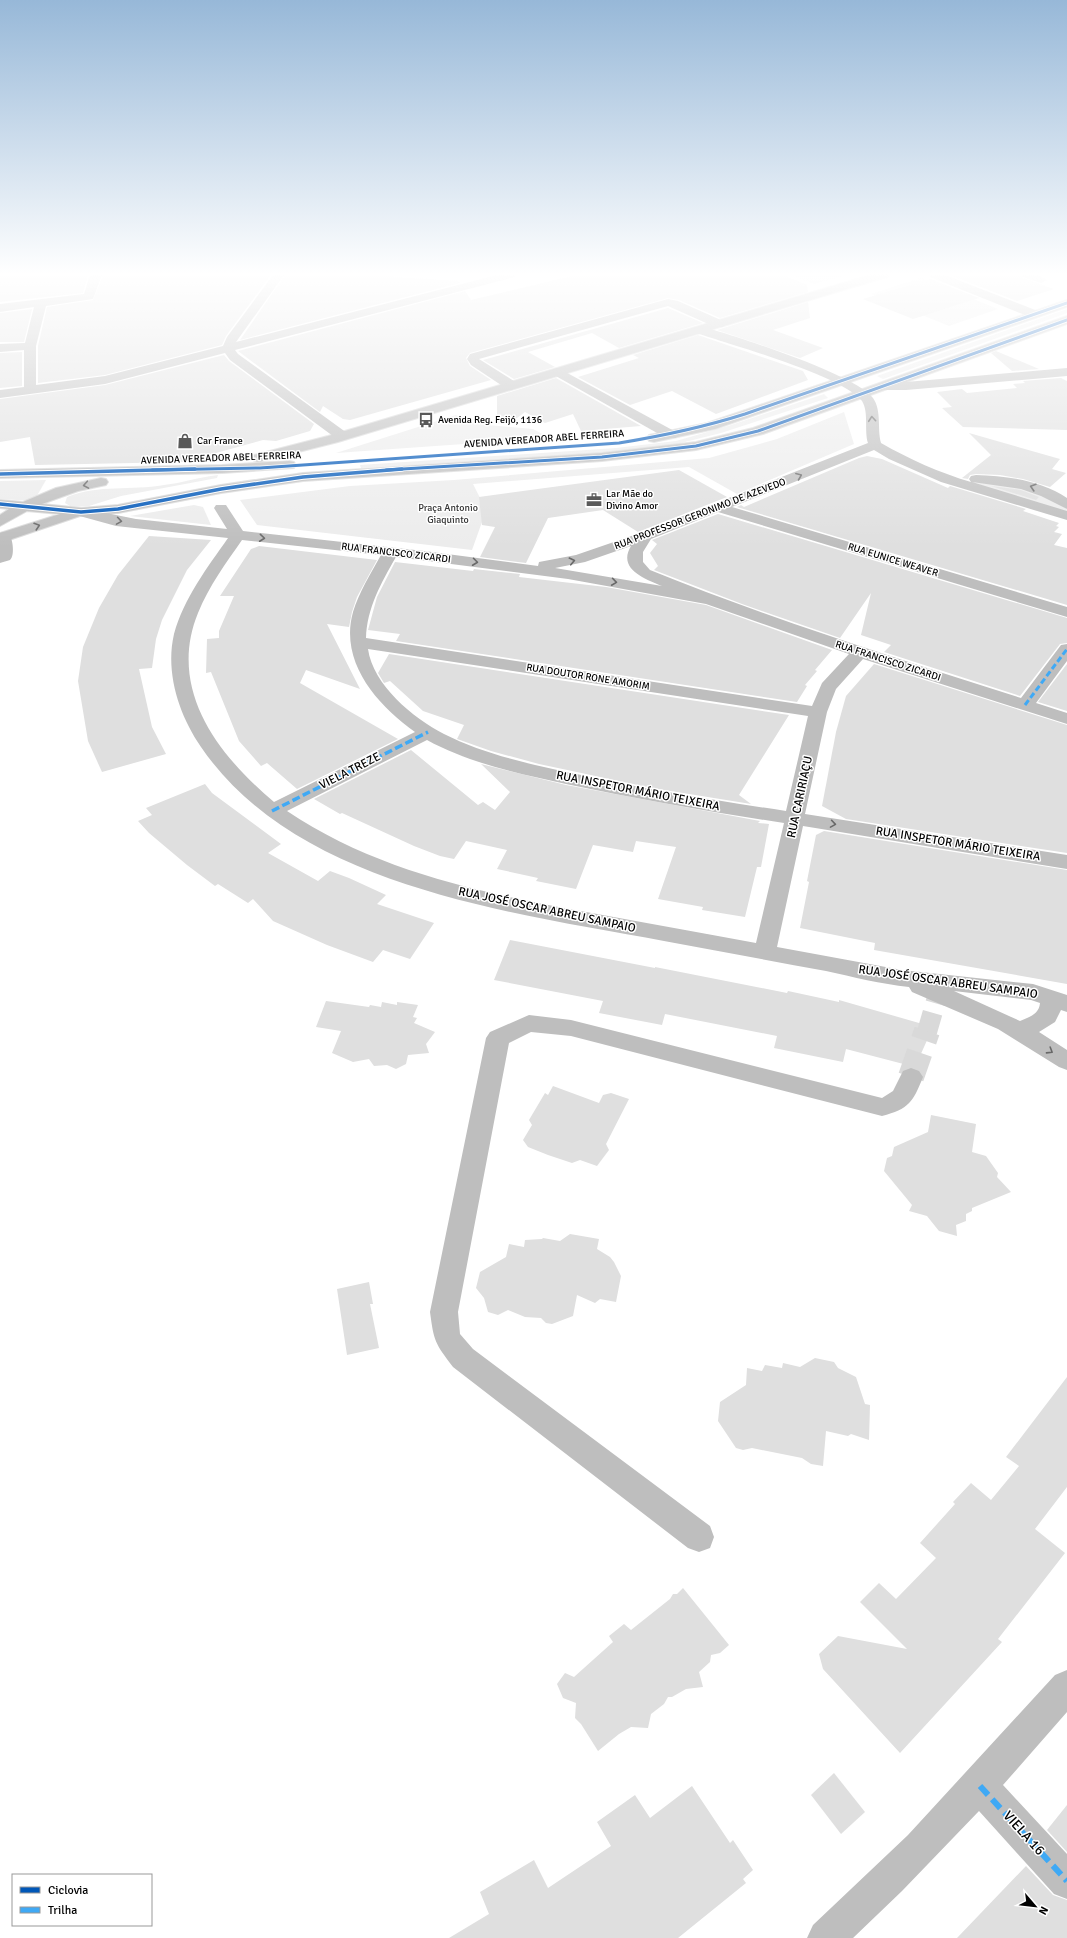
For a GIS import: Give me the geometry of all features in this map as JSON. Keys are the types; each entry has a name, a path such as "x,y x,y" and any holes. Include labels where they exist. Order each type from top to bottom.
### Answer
{"street":[{"path":"30,365 30,390"},
{"path":"0,394 105,380 161,365"},
{"path":"245,365 337,437"},
{"path":"480,365 512,386"},
{"path":"0,521 25,506 61,490 121,480 169,478 222,469 337,437 580,365"},
{"path":"803,365 828,374 864,394 869,400 871,407 875,445 894,456 946,479 1067,516"},
{"name":"AVENIDA VEREADOR ABEL FERREIRA","path":"0,474 260,468 619,443 671,435 710,426 886,365"},
{"name":"AVENIDA VEREADOR ABEL FERREIRA","path":"0,504 81,512 118,509 221,489 330,474 602,457 696,446 744,435 942,365"},
{"path":"558,372 671,435"},
{"path":"886,386 906,386 1067,372"},
{"path":"0,573 2,537 81,512 260,468 303,454 337,437"},
{"name":"RUA PROFESSOR GERONIMO DE AZEVEDO","path":"520,568 579,559 720,508 875,445"},
{"path":"946,479 985,480 1028,486 1058,498 1067,505"},
{"path":"221,508 238,535"},
{"name":"RUA EUNICE WEAVER","path":"720,508 1067,612"},
{"name":"RUA FRANCISCO ZICARDI","path":"81,512 116,521 520,568 632,584 710,600"},
{"name":"RUA JOSÉ OSCAR ABREU SAMPAIO","path":"238,535 198,594 184,627 180,652 180,674 194,718 205,740 227,770 272,811 314,838 380,867 445,889 505,904 902,978 1033,992 1059,1001"},
{"name":"RUA FRANCISCO ZICARDI","path":"645,536 635,552 635,563 644,573 710,600 860,652 1067,719"},
{"name":"RUA INSPETOR MÁRIO TEIXEIRA","path":"391,552 373,583 360,612 356,634 360,656 379,688 397,708 416,725 438,738 486,757 529,770 645,794 1067,862"},
{"name":"RUA DOUTOR RONE AMORIM","path":"358,642 818,712"},
{"path":"1025,705 1067,649"},
{"name":"RUA CARIRIAÇU","path":"765,953 818,712 828,687 860,652"},
{"name":"VIELA TREZE","path":"272,811 428,732"},
{"path":"902,978 1019,1031 1067,1061"},
{"path":"986,1015 984,1007 984,994 996,987"},
{"path":"1019,1031 1044,1019 1050,1014 1052,1007 1059,1001"},
{"path":"699,1537 463,1358 447,1338 444,1312 498,1038 529,1023 571,1028 882,1107 896,1104 903,1097 911,1077"},
{"path":"826,1938 875,1894 980,1786 1067,1687"},
{"name":"VIELA 16","path":"980,1786 1067,1881"}],"green space":[{"path":"907,365 921,365 883,379 877,376"},
{"path":"824,394 828,398 721,433 677,444 619,452 361,468 360,465 616,448 676,441 728,426"},
{"name":"Praça Antonio Giaquinto","path":"844,412 854,444 737,494 689,467 473,484 483,504 482,522 472,550 257,525 240,500 350,486 454,480 709,458 777,439"},
{"path":"456,415 477,424 533,429 550,438 336,453"},
{"path":"218,475 217,478 121,496 89,506 72,507 65,503 67,497 91,490 151,487"},
{"path":"46,480 34,501 0,499 0,481"},
{"path":"968,482 995,483 1020,487 1044,495 1055,501 1067,509 1067,513"},
{"path":"194,505 203,507 211,525 130,516"}],"building":[{"path":"0,365 22,365 22,386 0,388"},
{"path":"38,365 142,365 105,375 38,383"},
{"path":"183,365 235,365 314,424 310,431 276,441 263,440 183,462 35,465 30,437 0,442 0,399 105,385"},
{"path":"257,365 470,365 491,380 350,420 343,419 323,406 320,412"},
{"path":"492,365 552,365 555,367 514,379"},
{"path":"615,365 787,365 803,371 808,380 716,414 672,391 630,405 578,377"},
{"path":"1006,365 1030,365 1039,369 1012,371"},
{"path":"556,378 641,426 581,431 573,414 545,423 525,412 517,418 497,424 497,396"},
{"path":"1061,378 1067,381 1067,430 963,427 942,408 952,407 937,392 962,389 967,393 1017,388 1013,384 1025,383 1023,381"},
{"path":"969,433 1060,459 1052,469 1066,473 1050,487 1023,479 1000,475 976,474 970,475 968,479 962,478 991,455"},
{"path":"867,456 882,459 948,488 950,486 1026,509 1023,511 1059,523 1056,526 1059,527 1054,532 1062,534 1054,545 1067,548 1067,605 737,507 741,505 744,507 859,458"},
{"path":"679,470 727,497 638,532 603,510 548,518 526,563 480,557 495,527 482,525 479,497"},
{"path":"991,486 1021,490 1039,497 1036,500"},
{"path":"718,514 1067,618 1067,643 1060,644 1020,696 884,652 891,645 861,635 871,593 840,638 742,604 654,570 658,566 650,553 657,544 652,540"},
{"path":"149,536 211,540 187,570 162,620 156,639 152,668 139,669 152,727 166,754 102,772 88,741 78,681 83,647 99,608 118,575"},
{"path":"259,546 377,560 357,597 349,627 327,624 360,689 306,670 300,683 398,739 297,789 267,763 261,766 239,741 211,672 206,673 207,639 219,638 219,631 234,596 220,596 251,549"},
{"path":"395,562 473,571 474,569 520,574 519,577 606,587 706,605 832,650 815,670 817,671 805,685 807,686 797,702 396,641 400,634 368,630 377,597"},
{"path":"389,654 789,715 739,795 751,804 652,788 539,764 491,751 457,739 464,725 423,711 390,681 384,683 378,673"},
{"path":"874,664 1067,725 1067,853 846,819 822,806 836,732 846,696"},
{"path":"1067,664 1067,711 1038,702"},
{"path":"411,750 478,805 483,802 495,810 510,792 481,764 566,785 760,821 758,823 769,824 761,867 757,867 745,917 702,910 703,907 658,899 676,847 636,841 633,852 593,845 576,889 536,881 538,878 497,869 507,850 466,841 454,859 440,856 414,846 342,813 340,814 314,799"},
{"path":"205,784 212,793 281,844 268,853 318,881 330,871 349,878 386,895 377,904 434,923 410,959 383,950 373,962 327,945 273,921 253,899 248,903 218,884 215,886 149,833 138,821 152,815 146,808"},
{"path":"824,831 1067,870 1067,984 874,950 875,943 800,928 816,835"},
{"path":"510,940 787,993 788,991 839,1002 839,1000 933,1027 915,1067 846,1049 843,1062 774,1048 777,1036 665,1014 662,1025 599,1013 603,1001 494,980"},
{"path":"326,1001 369,1007 370,1005 381,1007 382,1002 397,1005 397,1002 418,1005 413,1017 417,1018 414,1023 435,1032 426,1044 429,1053 408,1055 406,1064 396,1069 387,1065 374,1066 369,1059 353,1062 332,1053 341,1031 316,1027"},
{"path":"553,1086 599,1103 603,1095 611,1093 629,1099 606,1144 609,1150 597,1166 580,1160 572,1163 548,1155 528,1147 523,1140 532,1125 529,1120 545,1093 548,1095"},
{"path":"931,1115 976,1124 972,1152 986,1156 998,1173 997,1177 1011,1192 972,1208 972,1211 966,1214 966,1221 956,1225 957,1236 939,1231 927,1216 909,1211 912,1205 884,1171 887,1158 892,1156 894,1147 928,1132"},
{"path":"570,1234 599,1239 597,1249 610,1257 621,1276 616,1302 600,1299 595,1303 577,1295 573,1316 552,1324 546,1323 541,1318 525,1317 508,1310 498,1315 488,1312 484,1298 476,1288 480,1272 506,1257 509,1244 524,1247 525,1240 543,1238 560,1241"},
{"path":"369,1282 373,1304 370,1304 379,1348 347,1355 337,1289"},
{"path":"815,1358 834,1362 838,1368 856,1377 865,1404 870,1405 869,1440 851,1434 848,1436 826,1431 823,1466 811,1464 802,1458 752,1448 743,1450 736,1448 718,1421 720,1402 746,1385 747,1368 762,1371 765,1365 782,1368 783,1363 800,1367"},
{"path":"1067,1377 1067,1487 1035,1529 1065,1553 998,1639 1002,1642 900,1753 823,1669 819,1654 838,1636 907,1649 860,1602 879,1583 896,1599 936,1558 920,1543 955,1504 953,1502 971,1483 991,1500 1019,1466 1006,1457"},
{"path":"683,1588 729,1645 720,1653 711,1655 710,1662 699,1672 703,1687 686,1689 672,1697 668,1697 664,1704 651,1714 648,1728 631,1727 619,1734 598,1751 581,1724 575,1718 576,1703 563,1698 557,1684 565,1673 574,1677 613,1642 609,1636 624,1624 631,1630 670,1599 673,1594 677,1594"},
{"path":"834,1773 865,1812 841,1834 811,1795"},
{"path":"692,1786 730,1843 733,1840 753,1870 743,1879 746,1883 678,1938 449,1938 489,1914 480,1892 534,1860 548,1888 611,1846 597,1822 635,1795 650,1818"},
{"path":"1067,1805 1067,1852 1047,1830"},
{"path":"1026,1866 1053,1895 1067,1900 1067,1938 957,1938"}],"tunnel":[{"path":"927,1032 938,994"},
{"path":"911,1077 927,1031"}],"marked path":[{"path":"1025,705 1067,649"},
{"path":"272,811 428,732"},
{"path":"980,1786 1067,1881"}],"cycle path":[{"path":"0,474 260,468 619,443 683,431 729,419 886,365"},
{"path":"0,504 81,512 118,509 221,489 303,477 602,457 696,446 758,431 941,365"}],"place":[{"name":"Avenida Reg. Feijó, 1136","path":"426,420"},
{"name":"Car France","path":"185,441"},
{"name":"Lar Mãe do Divino Amor","path":"594,500"}]}
